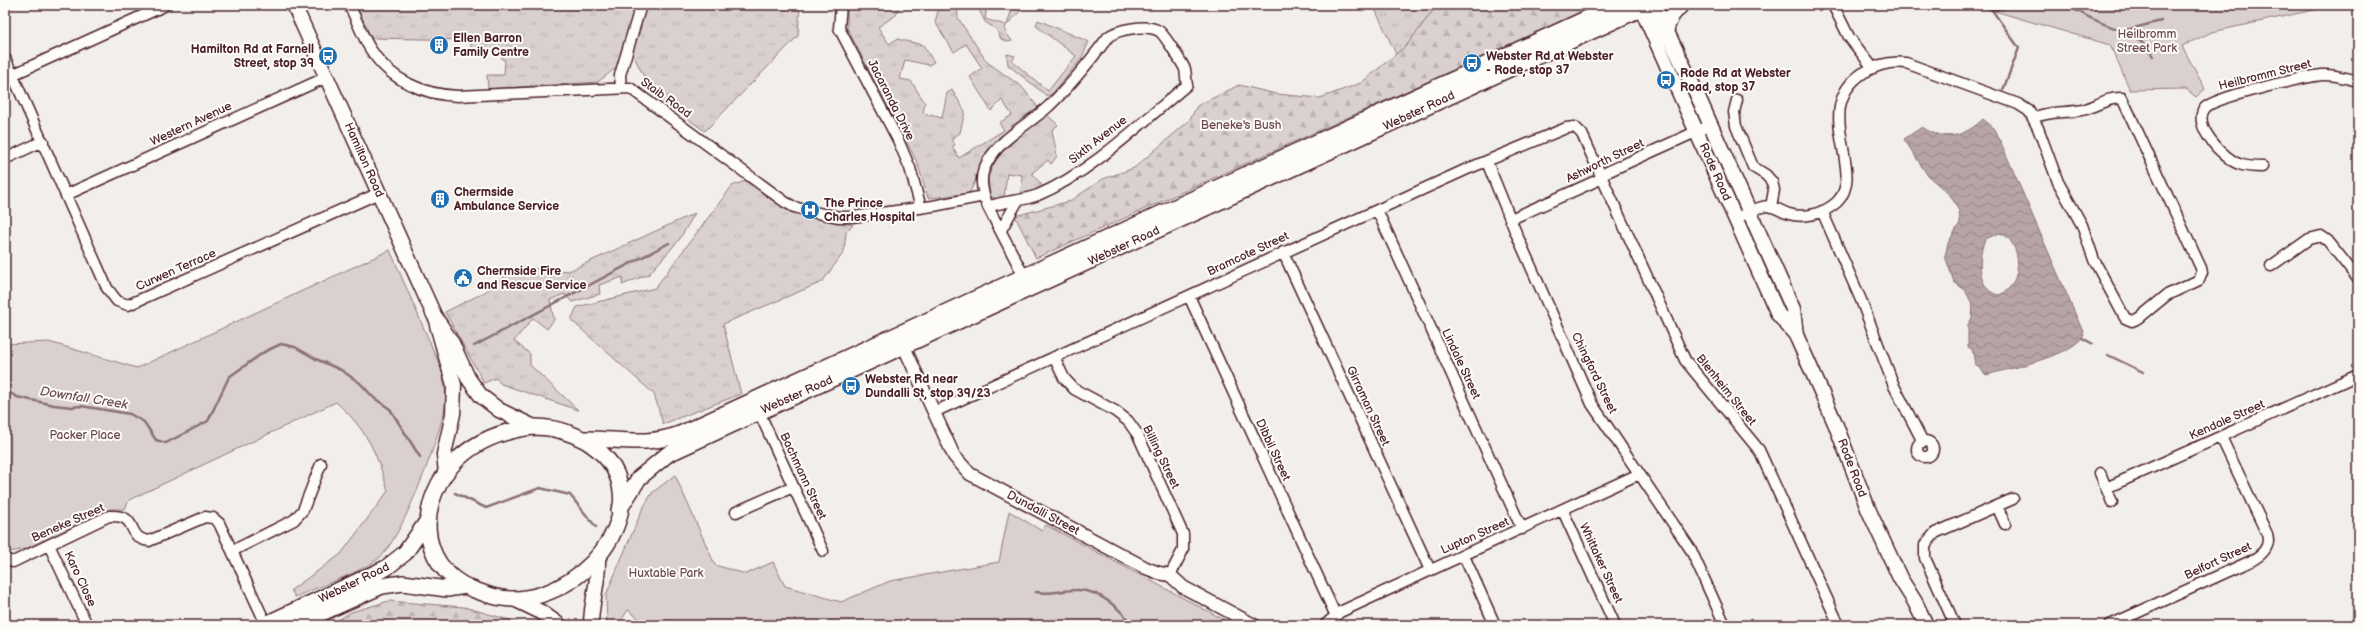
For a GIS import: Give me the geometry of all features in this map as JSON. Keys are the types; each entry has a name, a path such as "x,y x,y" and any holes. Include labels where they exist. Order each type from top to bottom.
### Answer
{"main road":[{"name":"Hamilton Road","path":"294,5 434,315 454,385 453,414 444,454 446,473"},
{"path":"1666,28 1669,18 1681,5"},
{"name":"Webster Road","path":"619,510 639,478 660,459 759,412 901,341 1024,275 1614,6"},
{"name":"Rode Road","path":"1646,6 1666,28 1711,125 1793,310 1796,335"},
{"name":"Rode Road","path":"1646,6 1697,131 1778,314 1796,335 1838,429 1869,511 1900,578 1915,602 1926,625"},
{"name":"Webster Road","path":"582,439 608,438 646,443 669,438 901,341 1031,289 1646,6"},
{"name":"Hamilton Road","path":"434,315 452,343 468,378 481,396 499,410 534,427"},
{"path":"534,427 550,428 582,439 596,448 613,469 619,485 619,510 613,535 598,559 580,575 558,588 532,597 514,599 489,596 465,586 449,575 437,559 429,541 428,520 433,497 446,473 462,456 486,440 509,431 534,427"},
{"name":"Webster Road","path":"265,625 386,568 408,549 428,520"},
{"path":"591,625 593,597 599,578 598,559"},
{"name":"Rode Road","path":"1900,578 1916,625"},
{"name":"Webster Road","path":"295,625 382,586 416,584 447,589 465,586"},
{"path":"514,599 541,612 560,625"}],"street":[{"path":"12,75 166,5"},
{"name":"Staib Road","path":"349,5 368,45 384,66 397,78 429,92 458,96 621,87 630,88 794,207 839,217 921,208 984,196"},
{"path":"621,87 620,75 641,5"},
{"name":"Jacaranda Drive","path":"840,5 839,28 898,140 910,168 921,208"},
{"path":"1833,5 1849,37 1873,68"},
{"name":"Sixth Avenue","path":"984,196 981,180 984,169 997,150 1015,131 1043,111 1071,84 1108,37 1115,32 1133,28 1153,29 1161,32 1184,69 1187,85 1101,156 1069,179 1039,195 1017,202 1004,201 988,207"},
{"name":"Curwen Terrace","path":"5,58 107,288 117,301 128,305 379,192"},
{"path":"1736,218 1763,207 1771,207 1789,214 1801,216 1822,211 1832,206 1841,198 1848,181 1838,126 1842,102 1857,78 1873,68 1890,63 1906,63 2022,106 2033,118 2048,149 2058,182 2082,225 2094,260 2124,316 2132,320 2139,318 2168,295 2199,280 2202,273 2201,268 2122,98 2113,98 2085,110 2047,112 2033,118"},
{"name":"Heilbromm Street","path":"2263,167 2238,164 2226,155 2202,126 2201,116 2206,107 2221,99 2310,77 2331,75 2358,81"},
{"name":"Western Avenue","path":"66,195 327,77"},
{"path":"1737,100 1734,112 1736,126 1753,168 1766,175 1772,182 1774,190 1771,207"},
{"name":"Ashworth Street","path":"1511,219 1598,180 1607,172 1711,125"},
{"name":"Bramcote Street","path":"934,412 1377,210 1566,128 1575,127"},
{"name":"Blenheim Street","path":"1575,127 1582,134 1603,176 1685,360 1759,450 1839,625"},
{"path":"5,159 42,141"},
{"name":"Chingford Street","path":"1487,162 1592,404 1691,550 1725,625"},
{"path":"984,196 988,207 1031,289"},
{"path":"1001,230 1017,202"},
{"name":"Lindale Street","path":"1377,210 1522,529"},
{"path":"1822,211 1861,300 1894,386 1923,442"},
{"path":"2271,266 2309,239 2321,236 2328,241 2358,279"},
{"name":"Girraman Street","path":"1283,252 1430,570"},
{"name":"Dibbil Street","path":"1188,296 1335,614"},
{"name":"Dundalli Street","path":"901,341 954,456 970,474 1146,568 1170,575 1183,587 1254,625"},
{"name":"Billing Street","path":"1054,357 1064,378 1074,389 1115,410 1128,421 1138,435 1183,534 1183,550 1170,575"},
{"name":"Kendale Street","path":"2106,488 2358,375"},
{"name":"Bachmann Street","path":"759,412 823,551"},
{"name":"Belfort Street","path":"2110,625 2251,561 2266,550 2268,540 2267,534 2221,437"},
{"path":"232,551 294,520 303,510 321,464"},
{"path":"2100,473 2112,502"},
{"name":"Lupton Street","path":"1325,625 1335,614 1563,511 1639,474"},
{"path":"736,512 793,487"},
{"path":"1955,625 1925,558 1924,548 1927,540 1935,533 2013,499"},
{"path":"1997,506 2005,524"},
{"name":"Whittaker Street","path":"1563,511 1615,625"},
{"name":"Beneke Street","path":"9,560 49,545 109,516 120,515 128,520 136,536 141,540 149,541 206,517 213,518 219,523 265,625"},
{"name":"Karo Close","path":"49,545 87,625"},
{"path":"1464,556 1495,625"}],"green space":[{"path":"356,5 636,5 617,67 598,82 488,89 487,75 504,75 505,60 502,59 502,52 471,51 471,40 371,38"},
{"path":"647,5 800,5 798,36 705,131 653,94 632,53"},
{"path":"847,5 899,5 896,15 878,27 889,44 897,39 923,45 934,62 929,65 905,60 900,79 911,81 925,103 923,113 942,118 947,93 952,90 965,111 960,133 951,139 955,145 952,147 959,158 1004,130 999,123 1012,115 1002,100 991,111 970,77 982,68 966,44 954,52 935,22 938,11 947,5 957,5 958,18 987,62 1022,87 1038,107 1013,125 991,147 969,194 928,198 917,162 847,28"},
{"path":"977,5 987,5 985,19 1006,25 1005,31 1012,41 1008,42 1001,39 996,29 985,22"},
{"path":"1013,5 1022,5 1022,9 1007,25"},
{"path":"1373,5 1437,5 1408,44 1396,54"},
{"name":"Beneke's Bush","path":"1437,5 1593,5 1589,9 1036,258 1015,216 1070,201 1103,179 1134,168 1189,121 1197,106 1239,85 1276,94 1320,98 1361,83 1407,45"},
{"name":"Heilbromm Street Park","path":"1974,5 2337,5 2212,32 2182,46 2205,89 2196,97 2186,89 2130,90 2110,45"},
{"path":"1038,20 1089,42 1081,59 1052,94 1047,96 1008,65 1007,54 1015,56 1012,61 1048,91 1076,56 1036,26"},
{"path":"1046,114 1058,125 1052,130 1057,156 1051,164 1048,160 1032,173 1044,188 1028,196 1021,194 1022,175 1007,173 1004,197 999,200 990,196 988,177 993,166 1005,148"},
{"path":"745,181 794,210 853,225 846,232 844,252 822,282 723,324 741,394 663,424 654,394 571,320 577,307 655,288 732,186"},
{"path":"695,213 679,240 649,274 622,285 623,277 599,285 600,294 572,302 564,294 550,300 554,320 547,329 533,318 514,341 530,354 530,365 578,410 501,384 496,378 484,383 445,312 485,292 517,267 569,271"},
{"name":"Packer Place","path":"390,250 441,368 446,402 436,441 418,488 397,532 387,549 378,559 349,575 295,597 291,590 341,554 388,491 379,464 369,442 356,422 336,402 129,500 125,509 111,509 25,549 5,553 5,344 49,342 137,368"},
{"name":"Huxtable Park","path":"675,475 715,565 746,574 773,562 785,586 841,602 890,581 999,562 1009,511 1042,531 1046,525 1234,625 1016,625 1014,621 1005,625 694,625 668,620 647,625 628,610 618,625 607,625 606,595 642,510 652,493"},
{"path":"389,601 464,607 527,625 371,622 361,625 330,625 351,612"}],"water":[{"path":"1983,119 1995,129 2084,334 2078,342 2055,355 2025,365 1986,375 1975,364 1972,349 1968,347 1968,325 1972,318 1973,306 1965,290 1954,282 1945,256 1948,243 1960,223 1959,211 1951,196 1928,176 1904,139 1922,127 1930,132 1946,136 1961,133 1976,125","holes":["2000,233 2008,238 2017,254 2018,264 2013,283 2007,290 1999,295 1986,287 1981,272 1981,254 1985,239"]}],"waterway":[{"path":"1985,5 1992,10 2004,8 2009,5"},
{"path":"2066,5 2089,17 2132,35 2139,40 2153,56"},
{"path":"1992,10 2019,48 2003,90"},
{"path":"2126,30 2161,21"},
{"path":"474,346 669,243"},
{"path":"2082,338 2093,344"},
{"name":"Downfall Creek","path":"5,390 17,397 54,405 72,407 81,406 130,414 144,422 156,440 166,443 208,421 229,377 264,352 281,344 295,347 316,359 341,370 360,383 374,398 390,409 420,457"},
{"path":"2108,355 2143,372"},
{"name":"Downfall Creek","path":"455,493 486,508 540,488 570,495 596,527"},
{"name":"Downfall Creek","path":"1036,592 1047,593 1076,590 1092,593 1100,596 1115,606 1132,625"}],"place":[{"name":"Ellen Barron Family Centre","path":"439,45"},
{"name":"Hamilton Rd at Farnell Street, stop 39","path":"328,56"},
{"name":"Webster Rd at Webster - Rode, stop 37","path":"1472,63"},
{"name":"Rode Rd at Webster Road, stop 37","path":"1666,80"},
{"name":"Chermside Ambulance Service","path":"440,199"},
{"name":"The Prince Charles Hospital","path":"810,210"},
{"name":"Chermside Fire and Rescue Service","path":"463,278"},
{"name":"Webster Rd near Dundalli St, stop 39/23","path":"851,386"}]}
